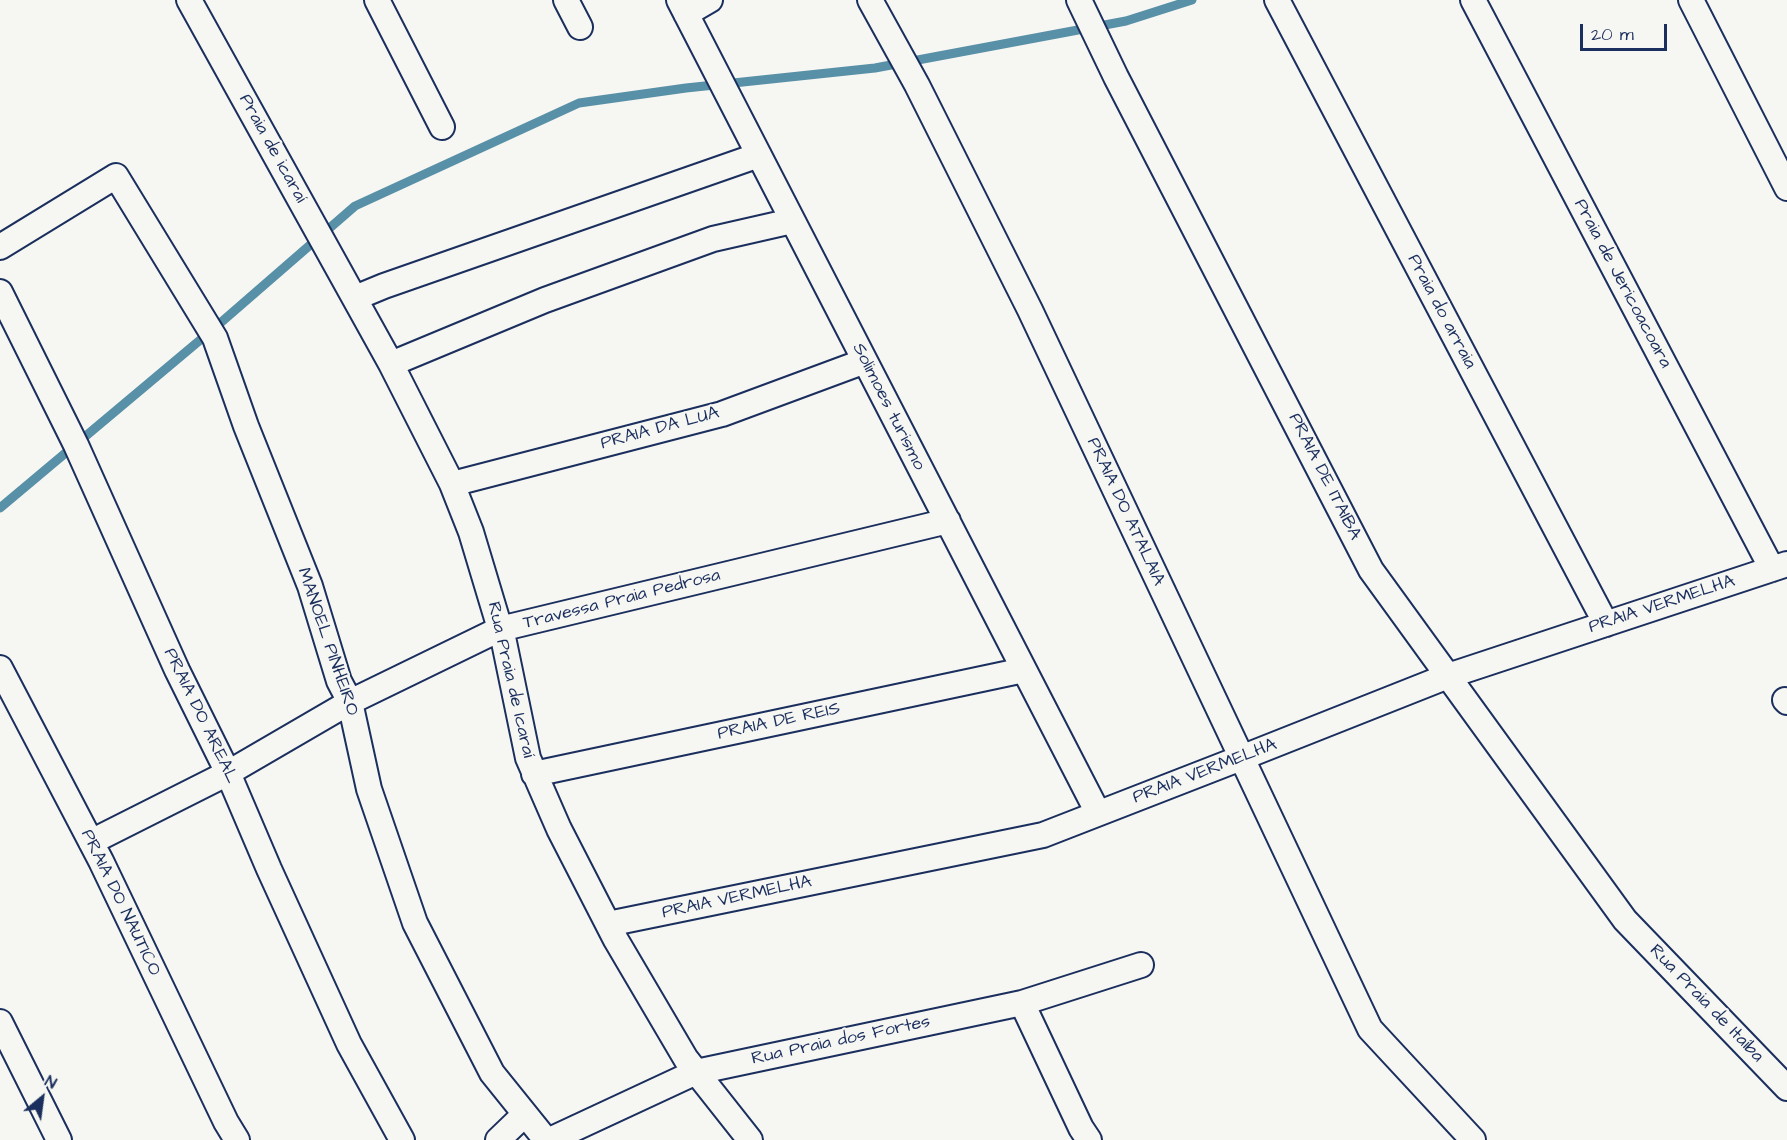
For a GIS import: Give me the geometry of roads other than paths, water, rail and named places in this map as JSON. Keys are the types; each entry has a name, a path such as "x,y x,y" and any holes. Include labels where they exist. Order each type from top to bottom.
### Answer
{"street":[{"name":"Praia de icaraí","path":"189,0 355,298"},
{"path":"377,0 442,127"},
{"path":"566,0 580,27"},
{"path":"682,7 710,0"},
{"name":"PRAIA DO ATALAIA","path":"870,0 917,85 1030,310 1370,1029 1473,1140"},
{"name":"PRAIA DE ITAIBA","path":"1080,0 1116,77 1371,570 1625,920"},
{"name":"Praia do arraia","path":"1277,0 1606,624"},
{"name":"Praia de Jericoacoara","path":"1473,0 1779,566"},
{"path":"1691,0 1787,188"},
{"name":"Solimoes turismo","path":"682,7 1098,813"},
{"path":"355,298 759,155"},
{"name":"MANOEL PINHEIRO","path":"0,247 116,176 215,338 246,426 310,586 339,681 350,702 369,789 415,923 492,1073 548,1140"},
{"path":"391,364 545,300 712,239 792,221"},
{"name":"PRAIA DO AREAL","path":"0,292 76,444 177,670 228,773 349,1044 402,1140"},
{"name":"Rua Praia de Icaraí","path":"355,298 452,484 471,532 504,642 528,758 559,829 608,924 686,1059 750,1140"},
{"name":"PRAIA DA LUA","path":"452,484 722,414 865,361"},
{"name":"Travessa Praia Pedrosa","path":"91,842 228,773 350,702 500,629 948,521"},
{"name":"PRAIA VERMELHA","path":"608,924 1043,834 1448,676 1779,566"},
{"name":"PRAIA DO NAUTICO","path":"0,668 91,842 237,1140"},
{"name":"PRAIA DE REIS","path":"534,774 1024,670"},
{"name":"Rua Praia de Itaíba","path":"1625,920 1787,1088"},
{"name":"Rua Praia dos Fortes","path":"548,1140 696,1072 1022,1003 1141,965"},
{"path":"1022,1003 1081,1128 1089,1140"},
{"path":"0,1022 59,1140"},
{"path":"498,1140 525,1114"}],"waterway":[{"path":"0,508 218,325 355,206 579,103 686,88 875,68 1126,21 1192,0"}]}
